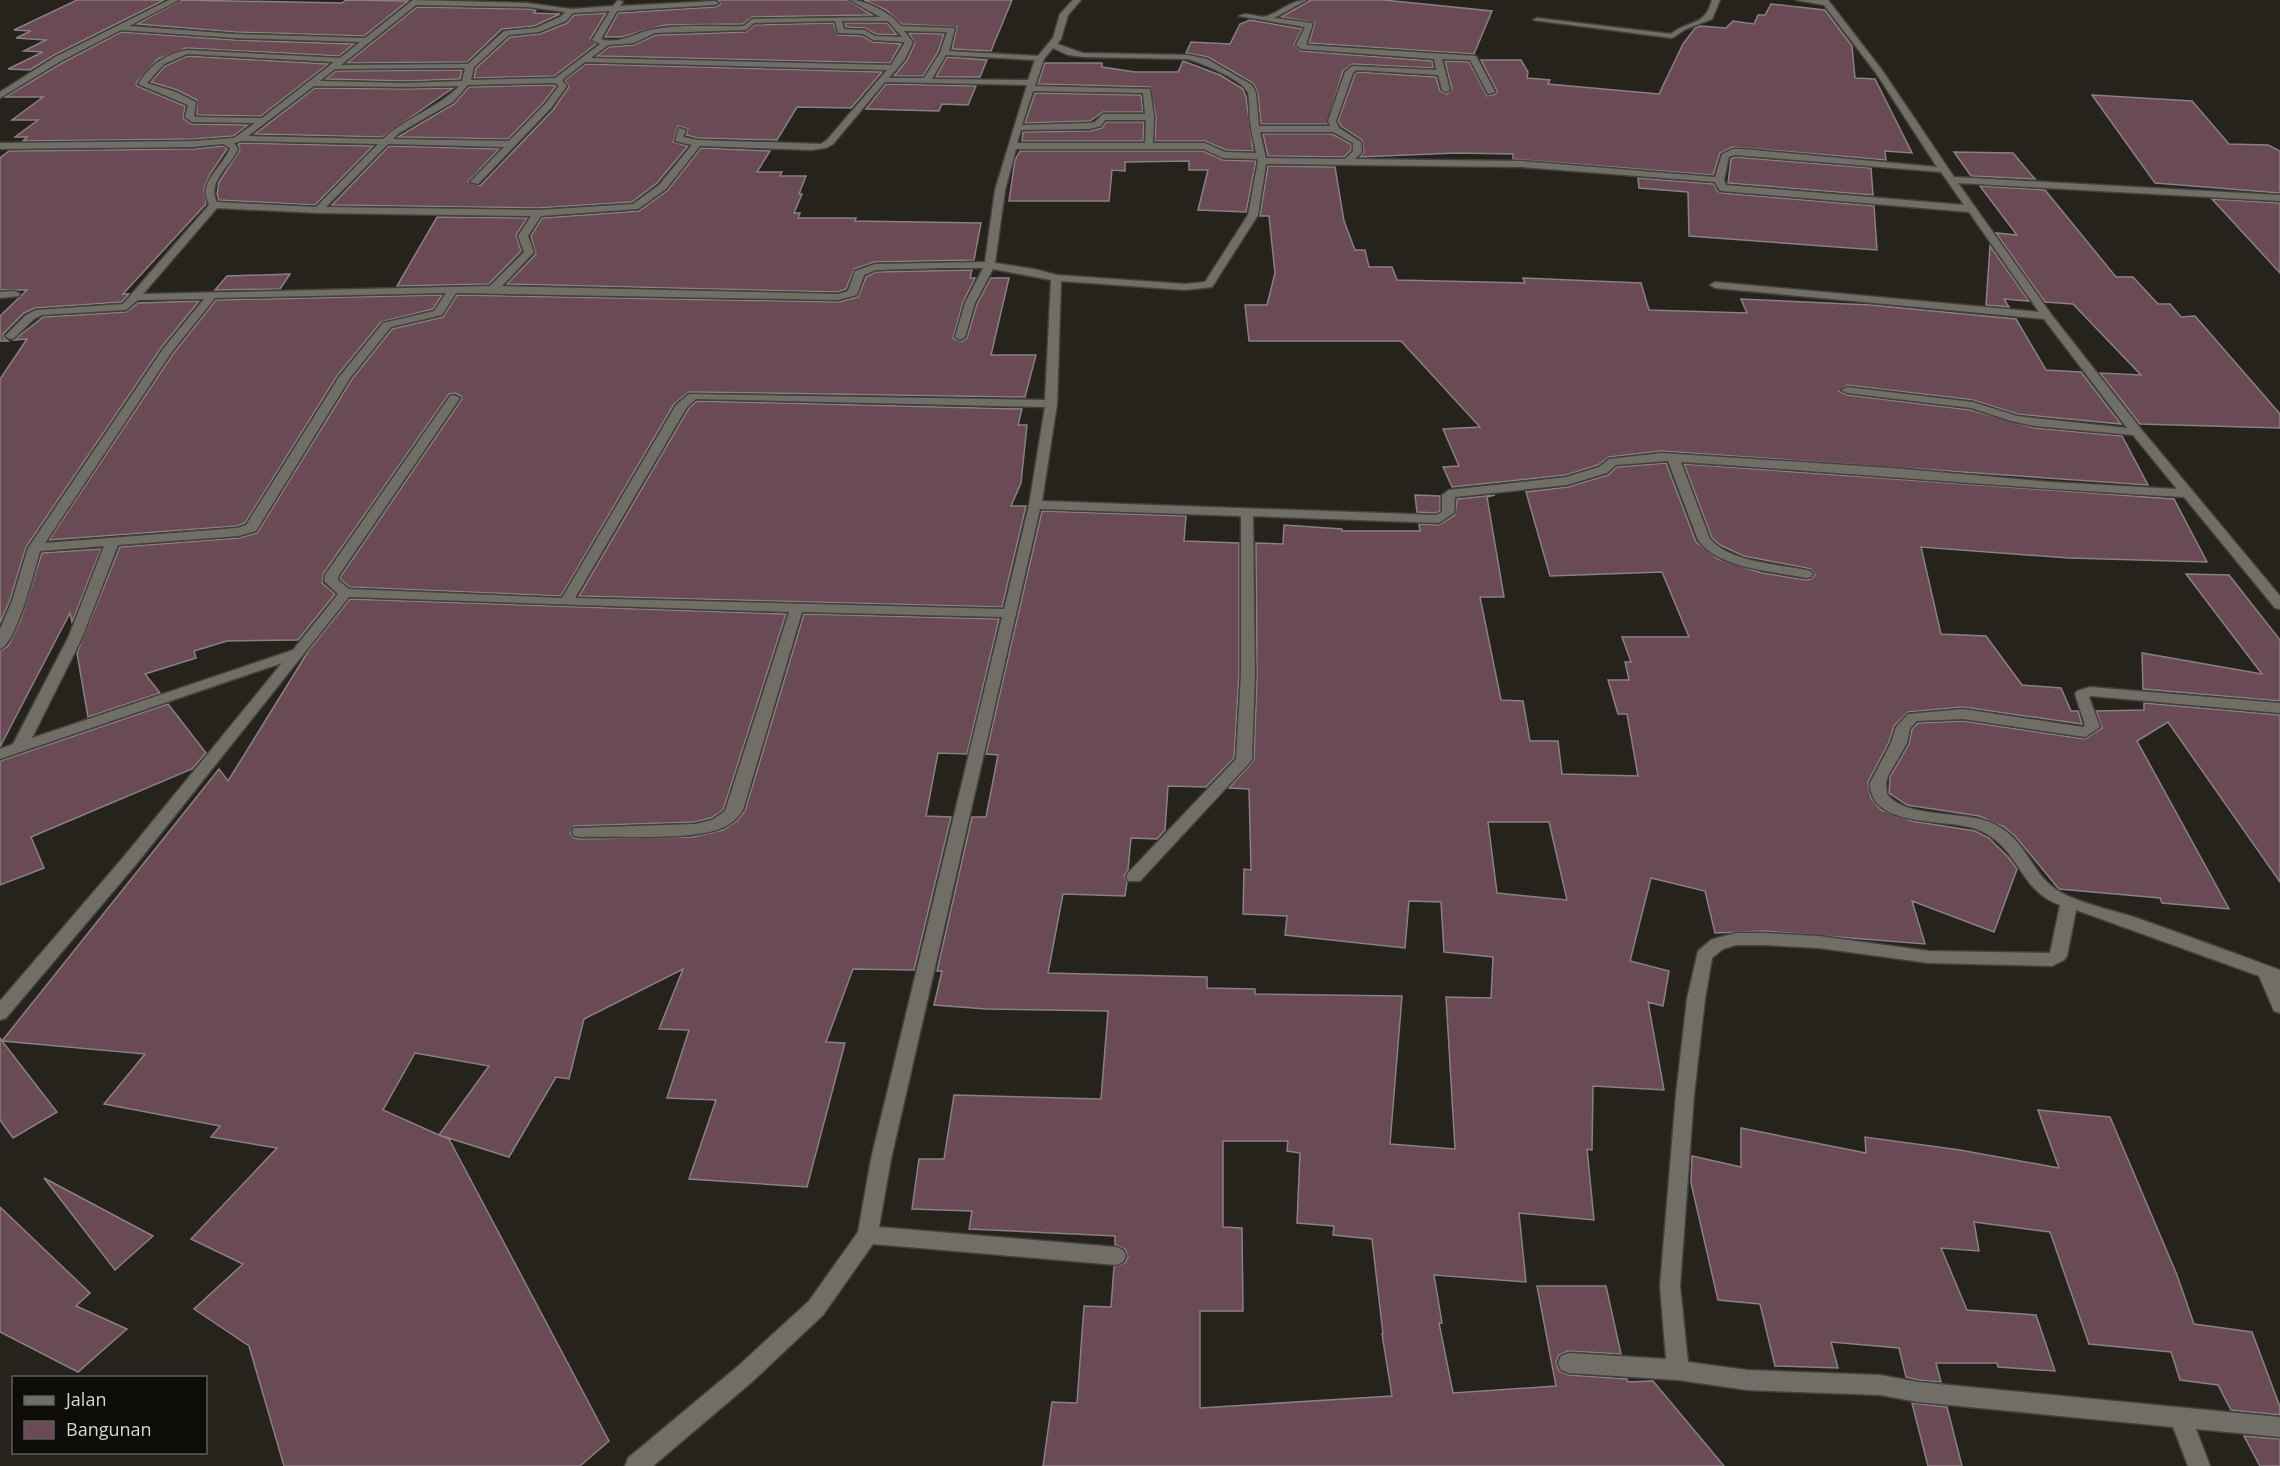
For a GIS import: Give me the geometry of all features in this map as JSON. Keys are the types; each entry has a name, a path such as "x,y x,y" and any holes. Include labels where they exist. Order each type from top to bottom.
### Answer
{"street":[{"path":"0,96 58,60 175,0"},
{"path":"606,44 596,40 620,0"},
{"path":"682,130 678,139 698,143 823,146 830,142 895,68 902,59 909,42 889,19 854,0"},
{"path":"960,337 970,303 990,264 1000,190 1040,58 1057,39 1064,14 1077,0"},
{"path":"1266,19 1303,0"},
{"path":"1537,20 1672,36 1685,27 1704,23 1710,18 1716,0"},
{"path":"1800,0 1824,1 1879,72 1947,175 2047,316 2138,432 2280,605"},
{"path":"241,138 416,1 527,5 571,11 715,3"},
{"path":"318,210 344,181 396,131 450,100 466,83 470,66 507,33 536,30 563,19 571,11"},
{"path":"1243,16 1310,25 1300,45 1303,47 1473,58 1491,92"},
{"path":"310,83 406,85 557,80 581,60 606,44 631,41 654,31 746,28 752,21 779,19 889,19"},
{"path":"838,20 841,31 865,32 873,38 907,40"},
{"path":"122,28 235,36 366,40"},
{"path":"898,28 952,30 944,52 926,81"},
{"path":"135,297 493,289 838,297 853,293 859,273 875,267 990,264 1056,278 1185,287 1208,285 1253,215 1261,158 1252,93 1249,87 1204,61 1177,55 1083,55 1071,53 1053,45"},
{"path":"264,121 195,120 189,117 193,104 173,94 142,84 149,72 175,55 188,52 339,60"},
{"path":"944,52 1040,58"},
{"path":"1438,57 1446,90"},
{"path":"581,60 895,68"},
{"path":"330,67 470,66"},
{"path":"1335,129 1332,121 1337,100 1352,70 1362,68 1441,73"},
{"path":"475,182 548,106 563,86 557,80"},
{"path":"884,80 1144,90 1148,92 1149,144"},
{"path":"1017,128 1090,126 1098,124 1103,117 1150,117"},
{"path":"1256,129 1335,129 1358,142 1358,152 1348,161"},
{"path":"0,146 226,142 241,138 510,144"},
{"path":"214,205 209,198 208,188 234,149 226,142"},
{"path":"214,205 318,210 538,213 635,207 645,202 673,178 698,143"},
{"path":"1012,146 1149,144 1205,146 1223,155 1261,158 1522,164 1719,180"},
{"path":"1972,209 1722,188 1719,180 1725,156 1733,152 1947,175 2280,198"},
{"path":"10,336 30,317 40,312 126,307 214,205"},
{"path":"493,289 527,255 523,236 538,213"},
{"path":"636,1466 745,1374 816,1308 868,1235 881,1159 1035,505 1051,404 1056,278"},
{"path":"1715,285 2047,316"},
{"path":"35,548 239,532 250,528 345,377 387,325 438,313 453,290"},
{"path":"0,296 15,294"},
{"path":"0,645 20,601 35,548 167,351 212,295"},
{"path":"1847,390 1973,405 2015,419 2034,422 2138,432"},
{"path":"566,602 682,405 693,396 1051,404"},
{"path":"454,398 332,575 331,581 345,593 566,602 1008,613"},
{"path":"1035,505 1438,519 1448,513 1447,498 1448,495 1454,493 1567,481 1603,470 1613,462 1635,458 1673,458 1893,472 2051,486 2188,493"},
{"path":"1673,458 1704,540 1711,548 1725,557 1806,574"},
{"path":"1134,877 1244,760 1248,675 1247,513"},
{"path":"19,748 75,638 113,541"},
{"path":"0,1013 93,908 345,593"},
{"path":"580,832 694,829 713,826 728,820 735,810 797,607"},
{"path":"0,754 300,652"},
{"path":"2280,708 2090,692 2082,694 2093,727 2085,732 1963,714 1913,717 1905,722 1902,738 1879,780 1878,789 1884,801 1899,811 1978,824 2003,834 2016,847 2034,879 2045,891 2069,903 2179,939 2273,975 2280,1006"},
{"path":"1678,1370 1670,1286 1685,1095 1696,999 1704,955 1717,944 1736,939 1764,939 1819,942 1929,957 2052,960 2058,956 2069,903"},
{"path":"868,1235 1116,1256"},
{"path":"1569,1363 1678,1370 1747,1380 1880,1385 1918,1392 2280,1427"},
{"path":"2180,1416 2199,1466"}],"building":[{"path":"77,0 164,0 54,55 30,70 8,69 43,52 24,51 46,40 16,38 31,31 14,30"},
{"path":"181,0 342,3 346,0 408,1 364,36 235,32 137,24"},
{"path":"718,0 848,0 872,15 752,17 743,24 665,25 621,37 605,37 618,13 715,7 721,4"},
{"path":"864,0 1012,0 991,51 952,49 957,27 902,24 886,10"},
{"path":"1311,0 1384,0 1492,11 1474,54 1309,43 1315,22 1281,17"},
{"path":"1771,4 1825,10 1852,46 1855,78 1875,79 1912,153 1885,151 1886,160 1733,147 1720,153 1713,175 1513,159 1513,154 1456,153 1360,157 1364,152 1362,140 1341,126 1338,121 1355,74 1358,72 1436,77 1440,91 1447,94 1452,89 1445,61 1469,62 1487,96 1496,94 1497,91 1481,60 1521,60 1528,72 1527,78 1550,80 1548,84 1659,94 1683,44 1695,28 1700,26 1726,28 1733,21 1754,24 1758,15 1765,15"},
{"path":"417,7 527,9 536,10 534,13 560,14 534,26 502,29 467,62 347,63"},
{"path":"606,13 590,39 596,44 554,76 474,78 476,68 510,37 540,34 567,23 574,15"},
{"path":"1250,20 1302,29 1294,45 1301,51 1432,61 1433,68 1352,64 1343,71 1327,124 1261,124 1258,93 1253,83 1208,57 1186,53 1191,42 1230,44 1240,24"},
{"path":"833,23 838,35 862,36 873,42 901,44 890,63 597,56 609,47 634,45 656,35 746,32 755,25"},
{"path":"845,23 887,23 897,35 876,34 865,28 846,27"},
{"path":"121,32 235,40 354,44 339,56 186,48 158,59 136,83 137,86 185,106 183,118 191,124 248,125 233,136 194,139 23,141 27,137 15,137 38,120 12,120 43,97 5,97"},
{"path":"909,33 944,34 938,52 923,76 894,76 907,60 915,43"},
{"path":"187,56 328,64 261,116 197,115 197,100 177,90 151,82 165,66"},
{"path":"947,57 987,60 980,77 936,77"},
{"path":"1183,61 1220,75 1243,89 1253,151 1226,150 1205,141 1155,141 1156,117 1150,87 1038,84 1045,63 1102,63 1102,67 1135,72 1178,72"},
{"path":"586,64 882,72 851,108 797,107 777,140 698,138 686,135 688,129 678,126 673,142 688,146 657,183 632,202 538,208 332,205 389,146 499,149 468,182 480,186 553,110 569,87 565,80"},
{"path":"462,70 460,79 406,81 326,79 336,71"},
{"path":"886,84 976,86 968,105 942,104 939,111 866,109"},
{"path":"556,86 543,103 508,139 398,137 454,104 469,87"},
{"path":"315,88 453,88 382,137 255,134"},
{"path":"1035,93 1141,95 1143,112 1103,112 1090,121 1025,123"},
{"path":"2092,95 2192,101 2229,144 2268,145 2280,151 2280,193 2155,183"},
{"path":"1106,122 1144,122 1143,141 1022,141 1023,132 1090,131 1102,128"},
{"path":"1263,134 1332,134 1351,144 1351,150 1344,157 1268,156"},
{"path":"238,144 373,146 315,205 219,200 217,194 219,182 240,150"},
{"path":"223,146 227,149 210,174 204,188 206,204 123,294 129,294 122,302 35,308 24,313 3,334 8,341 0,341 0,316 27,290 0,290 0,158 9,151 194,149"},
{"path":"701,148 770,151 757,172 782,172 780,176 806,176 794,213 800,213 798,218 981,223 974,260 874,262 854,269 846,289 838,292 507,284 536,254 531,236 542,218 639,211 668,190"},
{"path":"1020,151 1203,151 1223,160 1256,161 1246,212 1198,210 1208,170 1189,170 1189,161 1125,162 1125,171 1112,170 1109,201 1009,201 1015,160"},
{"path":"1954,152 2013,153 2035,179 1971,176"},
{"path":"1735,157 1871,168 1873,195 1728,183 1731,159"},
{"path":"1268,166 1335,167 1344,221 1355,250 1365,250 1369,267 1392,267 1397,280 1525,283 1523,278 1641,283 1649,310 1747,313 1741,299 1871,305 2016,319 2046,370 2081,372 2121,424 2017,414 1973,400 1847,385 1839,391 1847,395 1971,410 2034,428 2122,436 2148,485 1661,451 1609,457 1598,465 1566,475 1452,487 1443,467 1459,466 1443,429 1480,427 1401,341 1249,341 1245,305 1267,305 1275,273 1269,216 1260,216"},
{"path":"1638,178 1714,184 1717,191 1722,193 1874,206 1877,250 1689,236 1688,192 1639,188"},
{"path":"1980,186 2045,190 2116,277 2133,277 2158,304 2170,304 2181,317 2195,316 2280,414 2280,428 2140,424 2100,373 2141,375 2073,304 2045,302 1996,233 2017,235"},
{"path":"2212,199 2280,203 2280,273"},
{"path":"437,217 527,218 516,235 521,251 489,284 397,286"},
{"path":"1990,246 2029,301 2004,299 2009,307 1986,305"},
{"path":"972,270 970,278 975,278 963,302 953,338 961,342 967,338 977,304 991,278 1009,278 991,355 1036,355 1025,397 689,392 674,404 561,596 350,587 340,579 341,576 462,399 455,393 449,394 323,574 322,583 335,594 298,640 227,641 194,651 196,658 145,674 160,693 88,717 77,653 120,547 239,538 257,533 352,379 392,329 443,317 457,295 838,302 858,297 866,277 876,272"},
{"path":"290,274 280,289 215,290 227,276"},
{"path":"442,295 433,309 381,322 337,376 245,523 237,526 49,540 173,354 216,300"},
{"path":"199,301 161,348 26,547 10,600 0,623 0,379 27,339 14,340 43,317 126,312 138,303"},
{"path":"697,401 1022,409 1018,425 1027,425 1021,483 1011,506 1026,506 1002,607 579,596 689,408"},
{"path":"1666,463 1696,542 1718,559 1762,573 1806,580 1815,575 1811,569 1744,556 1720,545 1712,538 1684,464 2174,499 2207,562 2069,558 1921,547 1941,634 1986,636 2022,685 2061,688 2071,711 2078,711 2082,724 1963,707 1908,712 1894,726 1889,742 1868,782 1871,798 1881,810 1912,821 1975,831 1989,838 2009,858 2017,869 1994,932 1912,901 1925,944 1764,931 1715,933 1705,891 1651,878 1630,961 1669,971 1663,1006 1648,1002 1664,1090 1593,1086 1592,1150 1587,1149 1594,1220 1519,1213 1526,1282 1434,1275 1442,1323 1439,1323 1453,1393 1556,1386 1537,1286 1606,1286 1621,1354 1568,1351 1559,1355 1556,1362 1559,1371 1569,1375 1627,1379 1628,1382 1653,1381 1724,1466 1043,1466 1052,1402 1077,1403 1084,1306 1111,1307 1114,1267 1125,1263 1128,1257 1125,1249 1115,1245 1115,1236 969,1229 972,1211 912,1209 919,1159 944,1159 954,1095 1101,1099 1108,1011 986,1009 934,1005 942,971 937,971 972,817 986,817 998,755 986,754 1042,511 1186,516 1184,541 1239,543 1239,675 1234,758 1206,787 1168,786 1165,830 1157,839 1131,838 1128,870 1124,876 1127,882 1125,896 1063,894 1048,973 1207,977 1207,988 1255,989 1255,994 1402,996 1390,1144 1455,1149 1446,997 1491,998 1493,957 1444,952 1441,902 1409,901 1405,948 1285,935 1287,916 1243,914 1244,869 1251,870 1249,789 1229,788 1254,760 1257,675 1256,543 1283,544 1284,525 1342,529 1342,531 1420,531 1419,524 1439,525 1455,515 1457,499 1495,495 1487,497 1504,597 1480,597 1501,700 1523,701 1530,741 1558,741 1562,774 1638,776 1627,714 1618,714 1608,680 1629,680 1625,662 1631,662 1622,637 1689,637 1662,572 1550,576 1526,492 1568,487 1608,475 1617,467","holes":["1488,822 1549,822 1567,900 1497,893","1223,1141 1288,1141 1287,1151 1300,1153 1297,1223 1334,1226 1333,1235 1372,1239 1382,1334 1392,1396 1200,1408 1200,1311 1243,1311 1242,1228 1223,1227"]},
{"path":"1415,495 1440,496 1440,511 1436,513 1417,512"},
{"path":"101,549 72,622 70,613 0,747 0,651 8,646 20,622 42,553"},
{"path":"2186,574 2229,575 2280,640 2280,701 2143,689 2142,653 2262,674"},
{"path":"350,599 786,614 723,810 711,818 695,822 574,826 570,833 574,838 580,839 693,837 723,830 738,820 745,811 804,614 999,619 967,754 938,753 926,816 951,817 914,970 853,969 826,1042 845,1043 807,1187 689,1179 716,1100 667,1098 689,1030 659,1029 683,969 584,1019 569,1079 556,1077 509,1157 439,1135 449,1139 609,1441 580,1466 284,1466 249,1346 194,1309 243,1264 191,1239 277,1148 211,1137 220,1126 104,1104 145,1054 2,1041 219,769 228,781 309,650","holes":["415,1053 489,1066 439,1135 383,1110"]},
{"path":"2144,703 2280,715 2280,882 2168,722 2137,741 2229,909 2162,903 2160,898 2059,889 2015,836 2004,827 1979,816 1907,805 1889,793 1890,777 1909,744 1912,729 1918,723 1963,721 2085,739 2102,728 2096,711 2144,710"},
{"path":"168,704 206,753 192,769 31,837 44,868 0,885 0,761"},
{"path":"0,1038 57,1112 13,1138 0,1120"},
{"path":"2038,1110 2110,1117 2177,1275 2194,1324 2252,1332 2280,1407 2280,1415 2231,1410 2218,1385 2180,1380 2171,1352 2089,1344 2050,1232 1974,1222 1979,1251 1941,1248 1967,1310 2036,1315 2055,1371 1998,1367 1997,1363 1936,1363 1941,1382 1918,1380 1906,1377 1899,1348 1831,1342 1838,1368 1775,1366 1760,1304 1718,1300 1691,1183 1692,1156 1741,1167 1741,1128 1866,1153 1865,1137 1960,1150 2059,1168"},
{"path":"44,1178 153,1236 115,1270"},
{"path":"0,1207 90,1293 76,1306 127,1329 78,1372 0,1332"},
{"path":"1912,1403 1947,1407 1962,1466 1928,1466"},
{"path":"2244,1436 2280,1439 2280,1466 2260,1466"}]}
